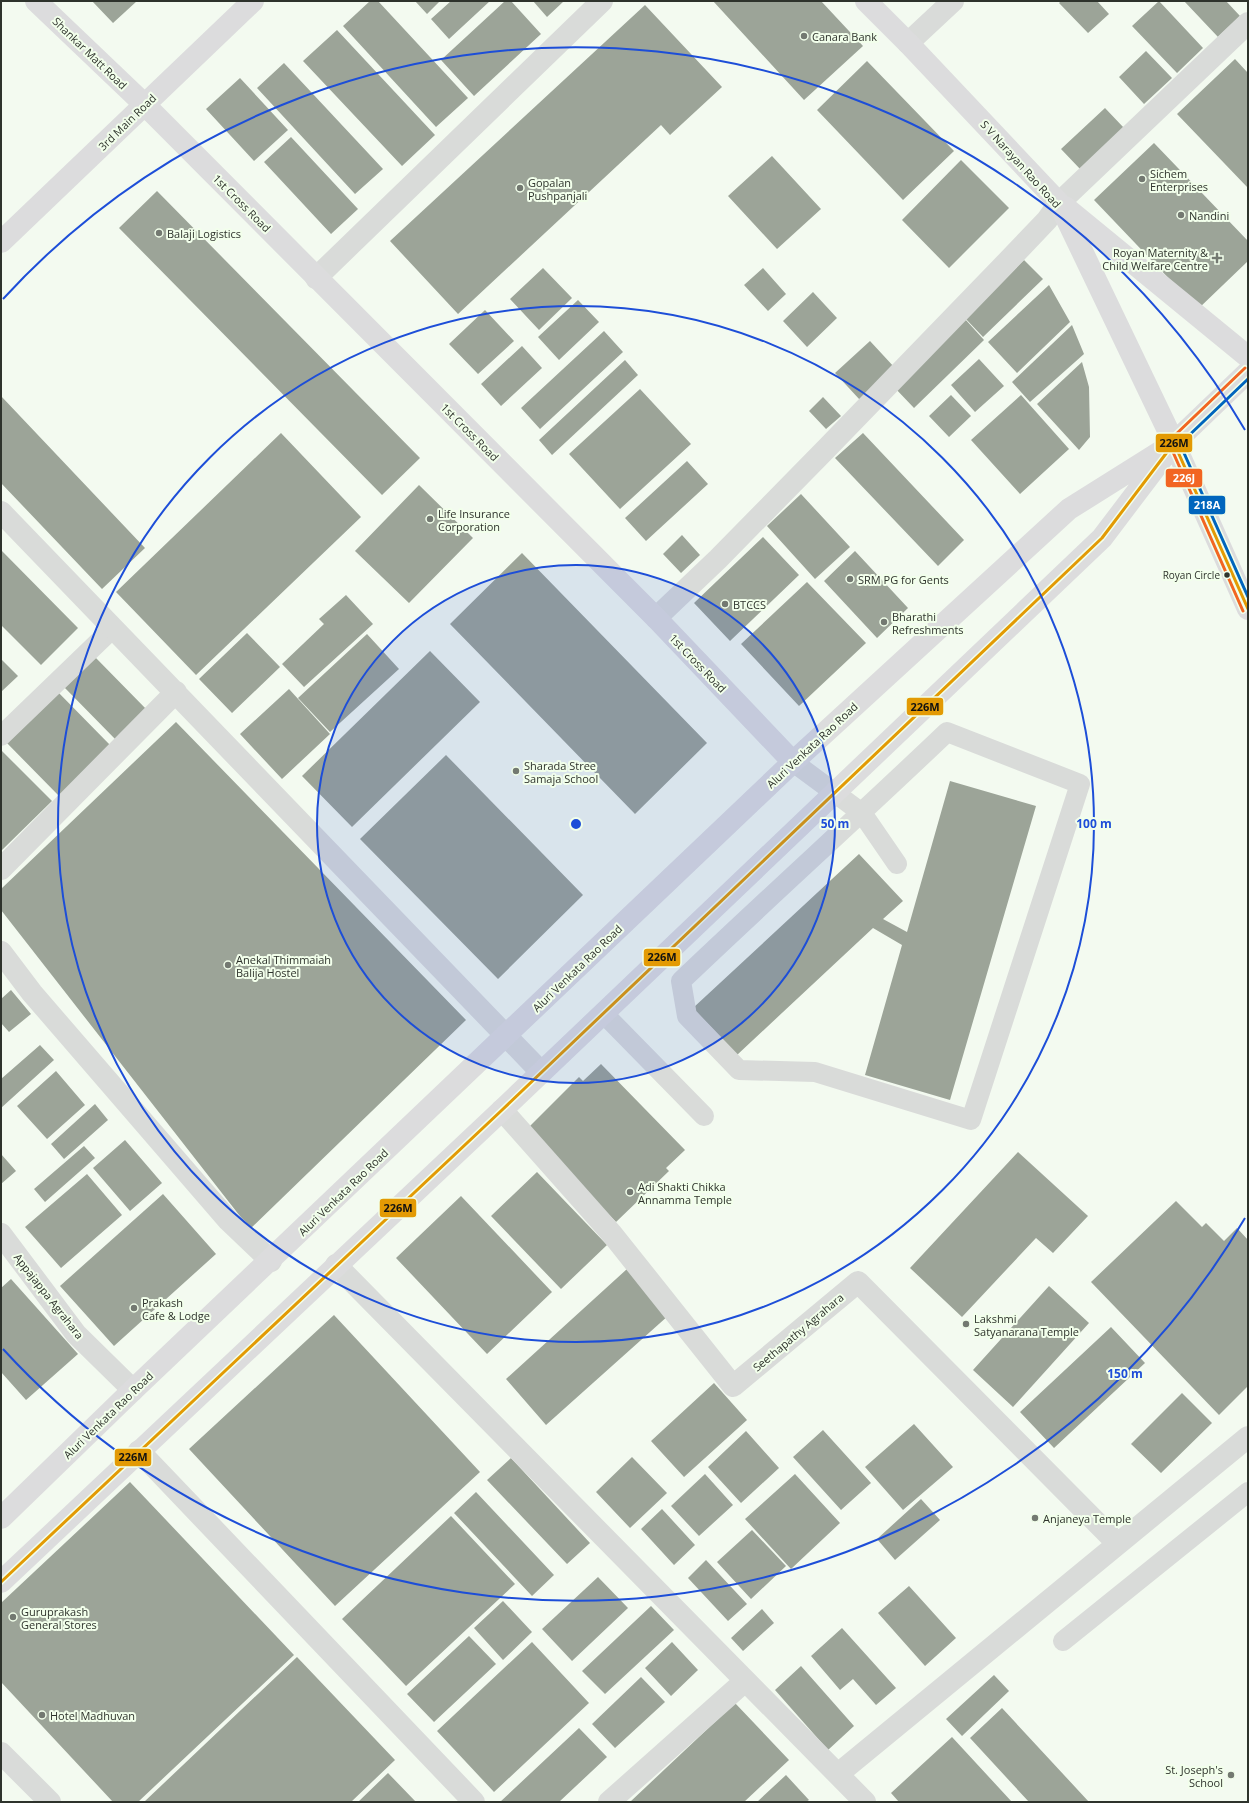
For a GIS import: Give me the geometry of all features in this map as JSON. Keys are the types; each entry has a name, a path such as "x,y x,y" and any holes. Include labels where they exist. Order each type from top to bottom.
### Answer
{"main road":[{"name":"Shankar Matt Road","path":"36,1 145,105"},
{"name":"3rd Main Road","path":"1,242 253,1"},
{"name":"S V Narayan Rao Road","path":"866,1 908,43 1059,203 1174,443 1248,609"},
{"name":"1st Cross Road","path":"145,105 656,618 793,762"},
{"path":"1059,203 1248,357"},
{"name":"Aluri Venkata Rao Road","path":"1,1582 502,1110 1102,538 1174,443 1248,372"},
{"name":"Aluri Venkata Rao Road","path":"3,1511 271,1261 793,762 1069,509 1174,443"}],"street":[{"path":"316,278 602,1"},
{"path":"908,43 953,1"},
{"path":"656,618 718,559 1001,268 1047,220 1059,203 1248,23"},
{"path":"1,512 541,1072"},
{"path":"1,868 176,692"},
{"path":"1,952 32,993 223,1214 271,1261"},
{"name":"Seethapathy Agrahara","path":"502,1110 612,1234 733,1386 858,1282 1117,1543"},
{"name":"Appajappa Agrahara","path":"1,1234 76,1334 133,1390"},
{"path":"336,1265 865,1802"},
{"path":"838,1774 1117,1543 1248,1437"},
{"path":"139,1451 474,1802"},
{"path":"609,1802 745,1681"},
{"path":"1,1753 50,1802"}],"lane":[{"path":"1,736 113,628"},
{"path":"947,732 1080,784 971,1120 815,1072 739,1070 687,1016 681,981 755,910 862,813 947,732"},
{"path":"793,762 862,813 897,864"},
{"path":"603,1013 704,1116"},
{"path":"1063,1641 1248,1492"}],"building":[{"path":"92,1 137,1 113,23"},
{"path":"370,1 378,1 468,98 436,127 343,26"},
{"path":"415,1 440,1 427,14"},
{"path":"451,1 490,1 449,39 431,19"},
{"path":"505,1 511,1 541,34 474,96 441,60"},
{"path":"533,1 564,1 547,17"},
{"path":"713,1 821,1 863,46 804,100"},
{"path":"1061,1 1097,1 1109,14 1088,33 1059,3"},
{"path":"1159,1 1203,48 1177,73 1132,26"},
{"path":"1184,1 1226,1 1240,16 1218,37"},
{"name":"Gopalan Pushpanjali","path":"645,5 722,87 670,135 661,125 458,314 390,241"},
{"path":"337,30 435,135 402,166 303,61"},
{"path":"1146,51 1172,78 1144,104 1119,77"},
{"path":"1235,59 1248,73 1248,188 1177,114"},
{"path":"867,61 954,151 903,200 817,110"},
{"path":"284,63 383,169 355,194 257,88"},
{"path":"240,78 288,130 254,161 206,109"},
{"path":"1105,108 1124,128 1081,170 1061,149"},
{"path":"291,137 358,209 331,234 264,162"},
{"path":"1154,143 1248,241 1248,261 1198,309 1094,200"},
{"path":"772,156 821,209 777,249 728,196"},
{"path":"961,160 1009,208 949,268 902,220"},
{"path":"157,191 420,458 382,495 119,228"},
{"path":"1024,260 1043,279 983,337 965,318"},
{"path":"543,268 572,298 539,330 510,299"},
{"path":"763,268 786,294 768,311 744,285"},
{"path":"1049,285 1070,322 1017,373 988,342"},
{"path":"813,292 837,318 807,347 783,321"},
{"path":"578,300 599,322 559,360 538,337"},
{"path":"485,310 514,341 478,374 449,344"},
{"path":"965,319 984,340 914,408 894,387"},
{"path":"1072,325 1084,354 1030,402 1012,382"},
{"path":"604,331 623,352 540,429 521,408"},
{"path":"870,341 895,368 860,400 835,373"},
{"path":"522,346 542,368 501,406 481,384"},
{"path":"979,359 1004,386 975,412 951,385"},
{"path":"625,360 638,375 552,455 539,440"},
{"path":"1082,362 1089,387 1090,437 1079,450 1037,404"},
{"path":"640,389 691,444 620,509 569,454"},
{"path":"951,395 971,416 949,437 929,416"},
{"path":"1021,395 1069,449 1020,494 971,440"},
{"path":"1,396 145,548 102,589 1,483"},
{"path":"823,397 841,416 826,429 809,411"},
{"path":"281,433 361,517 196,675 116,592"},
{"path":"863,433 964,540 938,566 835,458"},
{"path":"687,461 708,484 646,541 625,518"},
{"path":"419,485 473,538 409,603 355,551"},
{"path":"801,494 850,547 815,579 767,526"},
{"path":"682,535 700,555 681,573 663,554"},
{"path":"763,537 799,575 730,641 694,603"},
{"path":"1,550 78,628 41,665 1,625"},
{"path":"855,551 908,608 877,638 824,581"},
{"path":"522,553 707,743 635,814 450,624"},
{"path":"807,582 866,643 799,706 741,644"},
{"path":"346,595 373,624 304,687 282,664 324,624 319,619"},
{"path":"247,633 280,667 232,713 199,679"},
{"path":"367,634 399,669 330,732 298,698"},
{"path":"430,651 480,702 352,827 302,776"},
{"path":"95,657 148,711 117,741 64,687"},
{"path":"1,659 18,676 1,692"},
{"path":"54,688 110,745 59,796 3,739"},
{"path":"289,689 330,734 282,779 240,734"},
{"name":"Anekal Thimmaiah Balija Hostel","path":"176,722 466,1020 250,1229 1,910 1,889"},
{"path":"1,750 52,801 1,851"},
{"path":"446,755 583,895 498,979 360,839"},
{"path":"950,781 1036,806 950,1100 865,1075 902,945 873,928 737,1055 693,1008 859,854 903,901 883,919 907,932"},
{"path":"11,990 31,1014 9,1032 1,1023 1,999"},
{"path":"40,1045 54,1060 1,1108 1,1079"},
{"path":"601,1064 685,1150 666,1168 669,1171 616,1222 526,1130 579,1077 583,1081"},
{"path":"56,1071 85,1105 47,1139 17,1106"},
{"path":"95,1104 108,1120 64,1159 51,1144"},
{"path":"125,1140 162,1183 130,1211 93,1168"},
{"path":"84,1146 95,1158 45,1202 34,1189"},
{"path":"1018,1152 1088,1216 1053,1253 1036,1238 962,1317 910,1268"},
{"path":"1,1154 16,1171 1,1184"},
{"path":"537,1172 607,1245 561,1289 491,1216"},
{"path":"87,1174 122,1215 61,1268 25,1227"},
{"path":"163,1194 216,1254 114,1346 60,1286"},
{"path":"461,1196 552,1292 487,1354 396,1258"},
{"path":"1176,1201 1202,1227 1206,1223 1224,1241 1237,1228 1248,1240 1248,1386 1219,1415 1091,1282"},
{"path":"627,1269 669,1315 546,1425 506,1379"},
{"path":"11,1279 78,1354 26,1400 1,1372 1,1288"},
{"path":"1049,1286 1089,1323 1013,1407 973,1370"},
{"path":"334,1315 480,1472 335,1606 189,1449"},
{"path":"1111,1327 1145,1363 1054,1448 1020,1412"},
{"path":"714,1383 747,1420 684,1477 651,1441"},
{"path":"1182,1393 1212,1423 1161,1473 1131,1444"},
{"path":"914,1424 953,1467 903,1510 865,1467"},
{"path":"823,1430 871,1483 841,1510 793,1457"},
{"path":"746,1431 779,1468 741,1503 708,1467"},
{"path":"632,1457 667,1493 630,1528 596,1492"},
{"path":"511,1458 590,1543 567,1564 487,1480"},
{"path":"705,1474 733,1505 699,1536 671,1506"},
{"path":"795,1474 840,1523 791,1569 745,1519"},
{"path":"130,1482 294,1655 138,1802 113,1802 1,1682 1,1603"},
{"path":"476,1492 554,1575 532,1596 454,1513"},
{"path":"921,1499 940,1520 895,1560 877,1539"},
{"path":"662,1509 695,1545 674,1565 641,1529"},
{"path":"451,1516 515,1584 406,1686 342,1619"},
{"path":"752,1530 786,1566 751,1599 717,1562"},
{"path":"706,1560 747,1604 728,1621 688,1578"},
{"path":"598,1577 628,1608 572,1661 542,1629"},
{"path":"909,1586 956,1638 925,1666 878,1613"},
{"path":"503,1601 532,1632 503,1660 474,1628"},
{"path":"651,1606 674,1630 605,1694 582,1671"},
{"path":"762,1609 774,1623 743,1651 731,1638"},
{"path":"842,1628 896,1688 876,1705 853,1679 840,1690 811,1656"},
{"path":"469,1636 496,1664 434,1722 407,1694"},
{"path":"532,1642 589,1703 494,1792 437,1731"},
{"path":"672,1642 698,1670 671,1696 645,1668"},
{"path":"297,1657 395,1760 351,1802 144,1802"},
{"path":"801,1666 854,1726 828,1750 775,1690"},
{"path":"994,1675 1009,1691 962,1736 946,1719"},
{"path":"641,1677 665,1702 615,1748 592,1724"},
{"path":"735,1703 789,1760 744,1802 630,1802"},
{"path":"1002,1708 1089,1802 1029,1802 970,1738"},
{"path":"579,1728 607,1757 559,1802 500,1802"},
{"path":"952,1737 1012,1802 899,1802 891,1793"},
{"path":"388,1773 416,1802 358,1802"},
{"path":"786,1775 809,1800 806,1802 757,1802"}],"transit line":[{"name":"226J","path":"1243,611 1169,443 1171,439 1245,368"},
{"name":"218A","path":"1248,379 1180,444 1248,597"},
{"name":"226M","path":"1,1582 502,1110 1102,538 1174,443 1248,609"}],"place":[{"name":"Canara Bank","path":"804,36"},
{"name":"Sichem Enterprises","path":"1142,179"},
{"name":"Gopalan Pushpanjali","path":"520,188"},
{"name":"Nandini","path":"1181,215"},
{"name":"Balaji Logistics","path":"159,233"},
{"name":"Royan Maternity & Child Welfare Centre","path":"1217,258"},
{"name":"Life Insurance Corporation","path":"430,519"},
{"name":"Royan Circle","path":"1227,575"},
{"name":"SRM PG for Gents","path":"850,579"},
{"name":"BTCCS","path":"725,604"},
{"name":"Bharathi Refreshments","path":"884,622"},
{"name":"Sharada Stree Samaja School","path":"516,771"},
{"name":"Anekal Thimmaiah Balija Hostel","path":"228,965"},
{"name":"Adi Shakti Chikka Annamma Temple","path":"630,1192"},
{"name":"Prakash Cafe & Lodge","path":"134,1308"},
{"name":"Lakshmi Satyanarana Temple","path":"966,1324"},
{"name":"Anjaneya Temple","path":"1035,1518"},
{"name":"Guruprakash General Stores","path":"13,1617"},
{"name":"Hotel Madhuvan","path":"42,1715"},
{"name":"St. Joseph's School","path":"1231,1775"}]}
